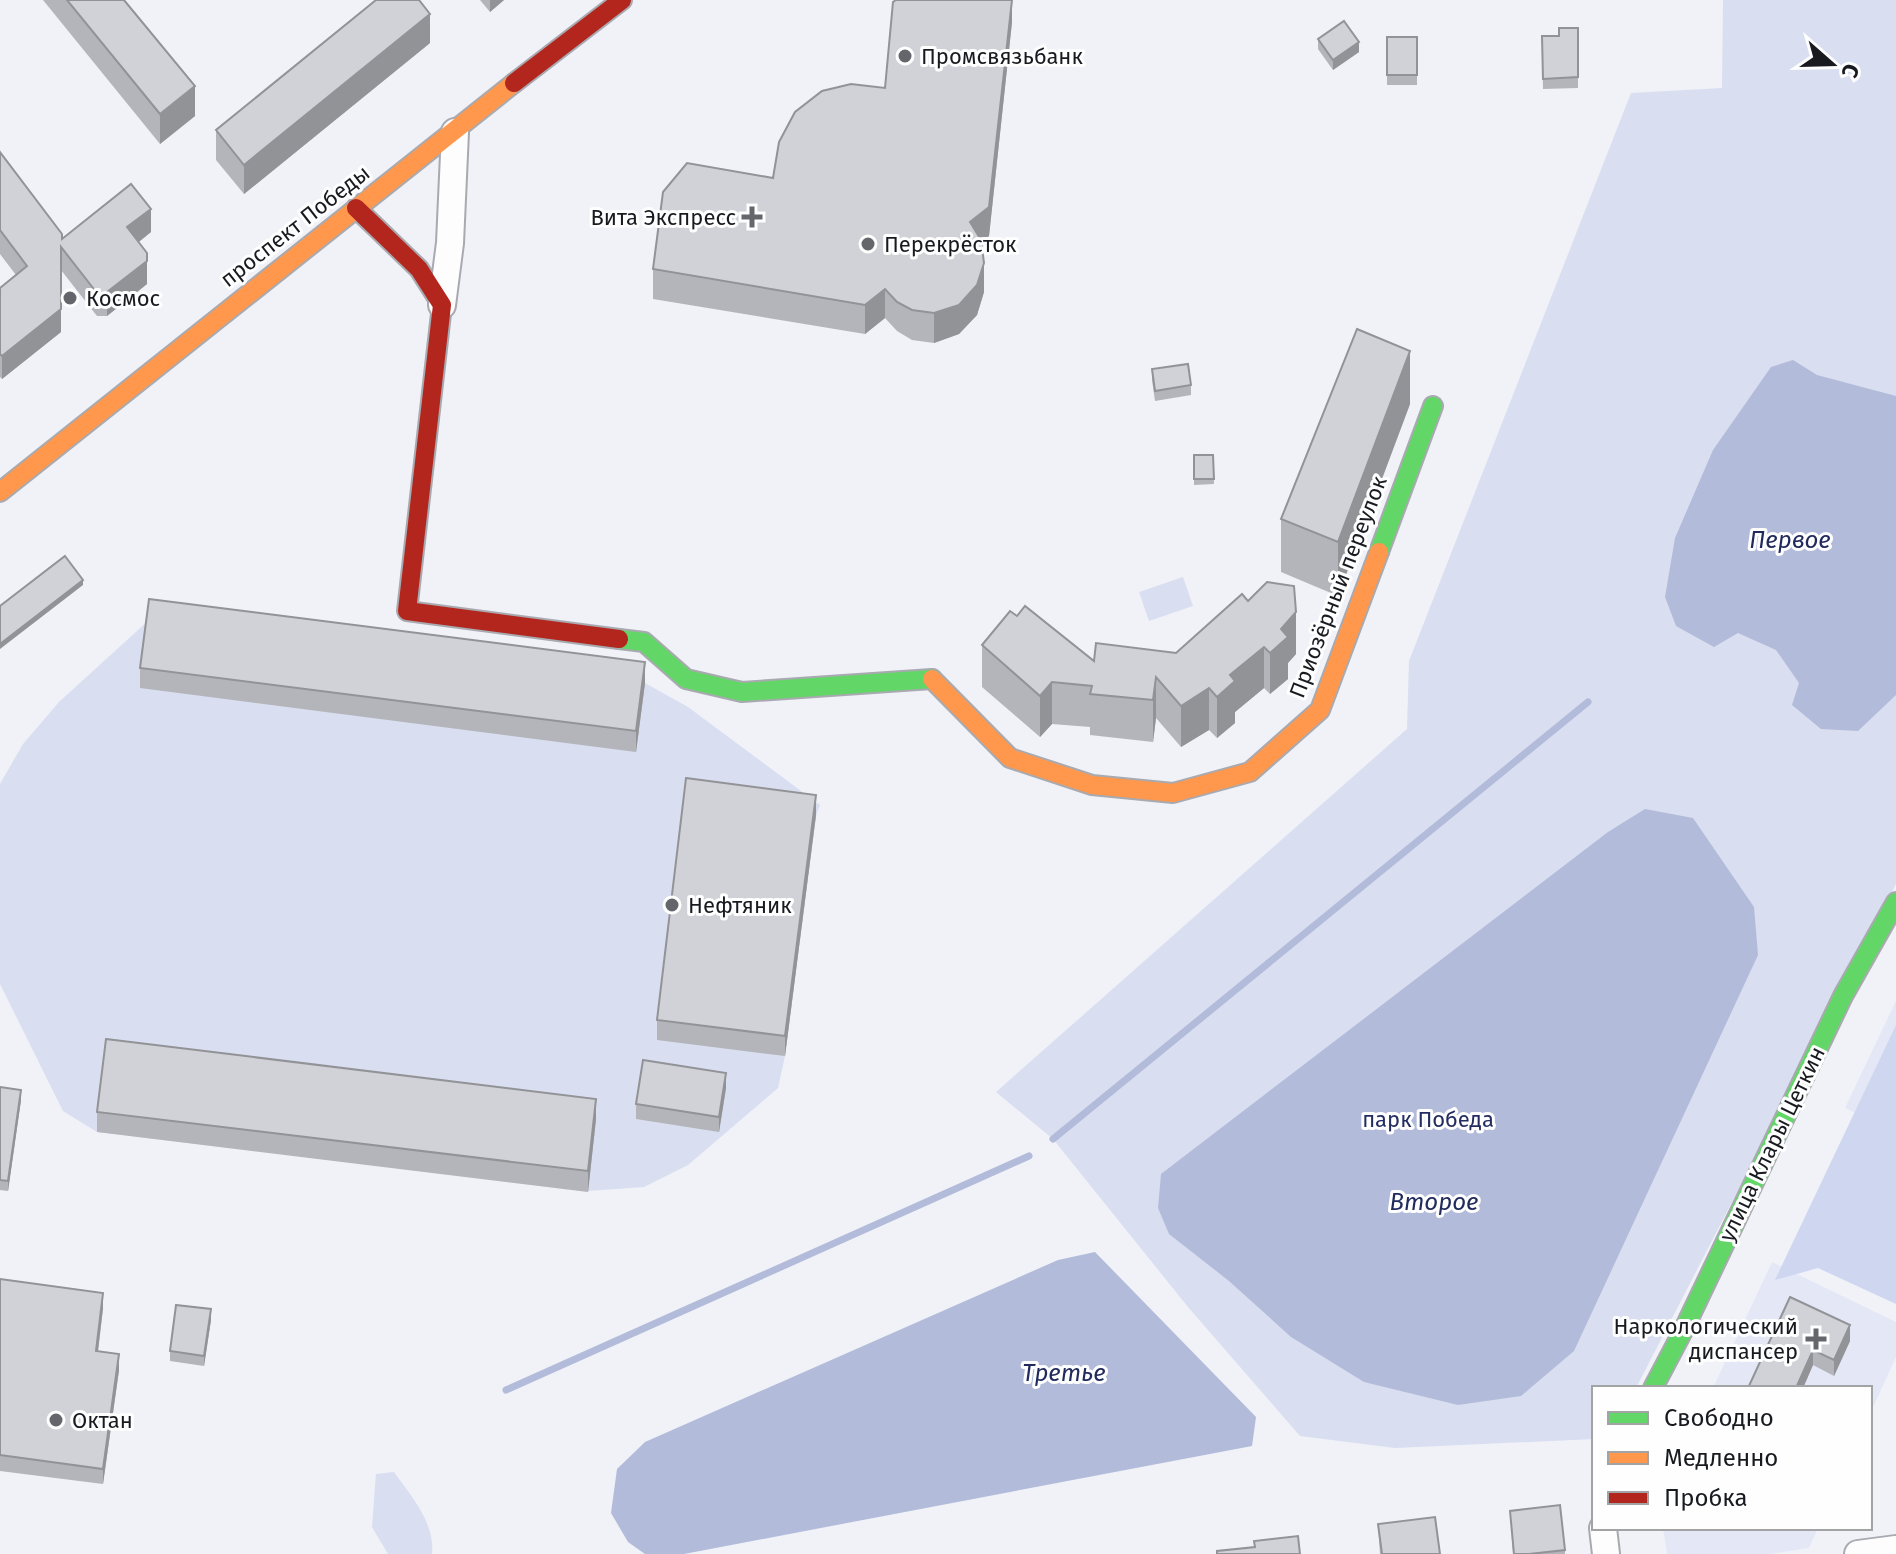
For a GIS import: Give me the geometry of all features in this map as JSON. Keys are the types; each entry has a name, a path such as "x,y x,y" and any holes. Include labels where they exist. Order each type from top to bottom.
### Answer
{"street":[{"path":"572,0 589,23"},
{"name":"проспект Победы","path":"0,492 589,23 622,0"},
{"path":"442,305 450,243 455,132"},
{"path":"356,208 419,269 442,305"},
{"name":"Приозёрный переулок","path":"442,305 407,611 644,642 686,679 742,692 931,678 1010,758 1092,785 1173,793 1250,772 1320,710 1433,406"},
{"name":"улица Клары Цеткин","path":"1654,1386 1843,996 1896,902"},
{"path":"1603,1530 1606,1554"},
{"path":"1858,1554 1896,1549"}],"shaded area":[{"path":"1896,1001 1896,1132 1845,1108"},
{"path":"1896,1025 1896,1304 1818,1268 1775,1280"},
{"name":"Наркологический диспансер","path":"1772,1262 1896,1322 1896,1357 1872,1410 1872,1386 1714,1386"},
{"path":"1663,1530 1817,1530 1809,1548 1770,1554 1667,1554"}],"green space":[{"name":"парк Победa","path":"1723,0 1896,0 1896,884 1637,1386 1592,1386 1592,1439 1395,1448 1300,1436 1188,1307 1053,1139 996,1092 1407,729 1409,661 1631,93 1722,88"},
{"path":"1183,577 1193,606 1149,621 1139,592"},
{"name":"Нефтяник","path":"149,620 645,683 688,707 820,805 778,1088 688,1165 644,1187 588,1191 97,1132 63,1111 0,984 0,784 23,744 59,702"},
{"path":"394,1472 426,1521 432,1554 388,1554 372,1527 376,1474"}],"water":[{"name":"Первое","path":"1793,360 1817,375 1896,396 1896,695 1858,731 1821,729 1792,705 1799,683 1776,650 1738,633 1714,647 1676,626 1665,597 1675,538 1713,450 1771,367"},
{"name":"Второе","path":"1645,809 1693,818 1754,907 1758,955 1574,1351 1521,1396 1458,1405 1364,1382 1291,1337 1229,1281 1169,1234 1158,1208 1161,1174 1608,832"},
{"name":"Третье","path":"1095,1252 1256,1417 1252,1446 684,1554 645,1554 628,1542 611,1513 617,1469 645,1442 1058,1260"}],"building":[{"path":"67,0 124,0 195,86 160,114"},
{"path":"376,0 419,0 430,14 244,165 216,130"},
{"path":"1012,0 989,207 970,222 981,240 984,263 977,285 959,305 934,313 912,310 897,302 885,289 865,305 653,269 663,192 687,163 773,178 779,142 795,112 822,91 851,84 885,88 893,2"},
{"path":"1344,21 1359,42 1333,60 1318,39"},
{"path":"1559,28 1578,28 1578,77 1543,79 1542,36 1559,36"},
{"path":"1387,37 1417,37 1417,75 1387,75"},
{"path":"0,152 62,234 62,239 131,184 151,209 127,227 147,253 147,261 107,292 97,293 61,247 61,309 2,356 0,288 27,266 0,230"},
{"path":"1357,329 1410,351 1338,542 1281,519"},
{"path":"1188,364 1191,385 1155,391 1152,369"},
{"path":"1194,455 1213,455 1214,479 1194,479"},
{"path":"65,556 83,580 0,644 0,606"},
{"path":"1267,582 1294,586 1296,612 1281,629 1288,637 1270,653 1264,647 1230,675 1235,681 1217,697 1209,688 1181,706 1156,677 1153,700 1090,694 1092,686 1052,682 1040,696 982,645 1010,611 1017,616 1025,606 1094,661 1096,643 1176,653 1242,594 1248,601"},
{"path":"149,599 645,662 636,731 140,668"},
{"path":"686,778 816,795 785,1036 657,1020"},
{"path":"106,1039 596,1099 588,1171 97,1112"},
{"path":"643,1060 726,1073 719,1117 636,1104"},
{"path":"0,1087 21,1090 8,1181 0,1180"},
{"name":"Октан","path":"0,1279 103,1293 96,1351 119,1354 103,1469 0,1455"},
{"path":"1790,1297 1850,1325 1834,1360 1813,1350 1797,1386 1749,1386"},
{"path":"176,1305 211,1309 204,1356 170,1351"},
{"path":"1560,1505 1565,1550 1514,1554 1510,1511"},
{"path":"1435,1517 1440,1554 1382,1554 1378,1524"},
{"path":"1298,1536 1300,1554 1217,1554 1217,1551 1255,1547 1254,1541"}],"waterway":[{"path":"1053,1139 1588,702"},
{"path":"506,1390 1029,1156"}],"traffic: fast":[{"path":"1379,552 1433,406"},
{"path":"619,639 644,642 686,679 742,692 932,679"},
{"path":"1654,1386 1843,996 1896,902"}],"traffic: slow":[{"path":"0,492 514,83"},
{"path":"932,679 1010,758 1092,785 1173,793 1250,772 1320,710 1379,552"}],"traffic: jam":[{"path":"514,83 622,0"},
{"path":"356,208 419,269 442,305 407,611 619,639"}],"place":[{"name":"Промсвязьбанк","path":"905,56"},
{"name":"Вита Экспресс","path":"752,217"},
{"name":"Перекрёсток","path":"868,244"},
{"name":"Космос","path":"70,298"},
{"name":"Нефтяник","path":"672,905"},
{"name":"Наркологический диспансер","path":"1816,1339"},
{"name":"Октан","path":"56,1420"}]}
